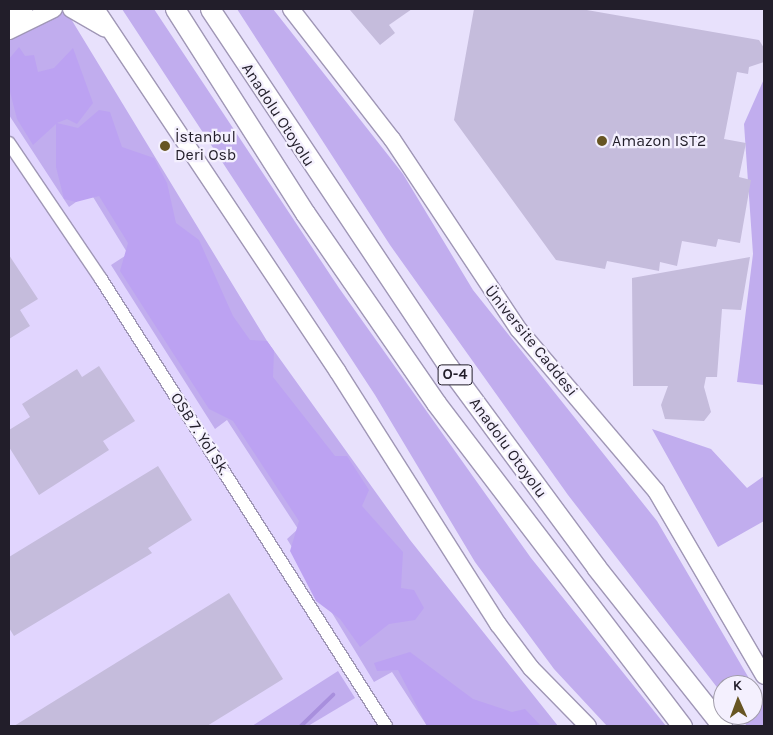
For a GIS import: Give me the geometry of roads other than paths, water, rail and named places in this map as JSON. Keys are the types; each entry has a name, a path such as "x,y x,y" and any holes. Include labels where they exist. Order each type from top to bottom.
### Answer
{"highway":[{"name":"Anadolu Otoyolu","path":"175,9 305,213 436,403 682,726"},
{"name":"Anadolu Otoyolu","path":"210,9 448,366 596,567 722,726"}],"main road":[{"path":"9,20 24,9"},
{"path":"9,31 54,9"},
{"path":"71,9 116,37"},
{"path":"96,9 531,668 576,726"},
{"name":"Üniversite Caddesi","path":"290,9 392,139 518,330 656,491 764,676"},
{"path":"531,668 588,726"}],"street":[{"name":"OSB 7. Yol Sk.","path":"9,143 101,279 386,726"}],"waterway":[{"path":"301,726 333,695"}],"place":[{"name":"Amazon IST2","path":"602,141"},
{"name":"İstanbul Deri Osb","path":"165,146"}]}
